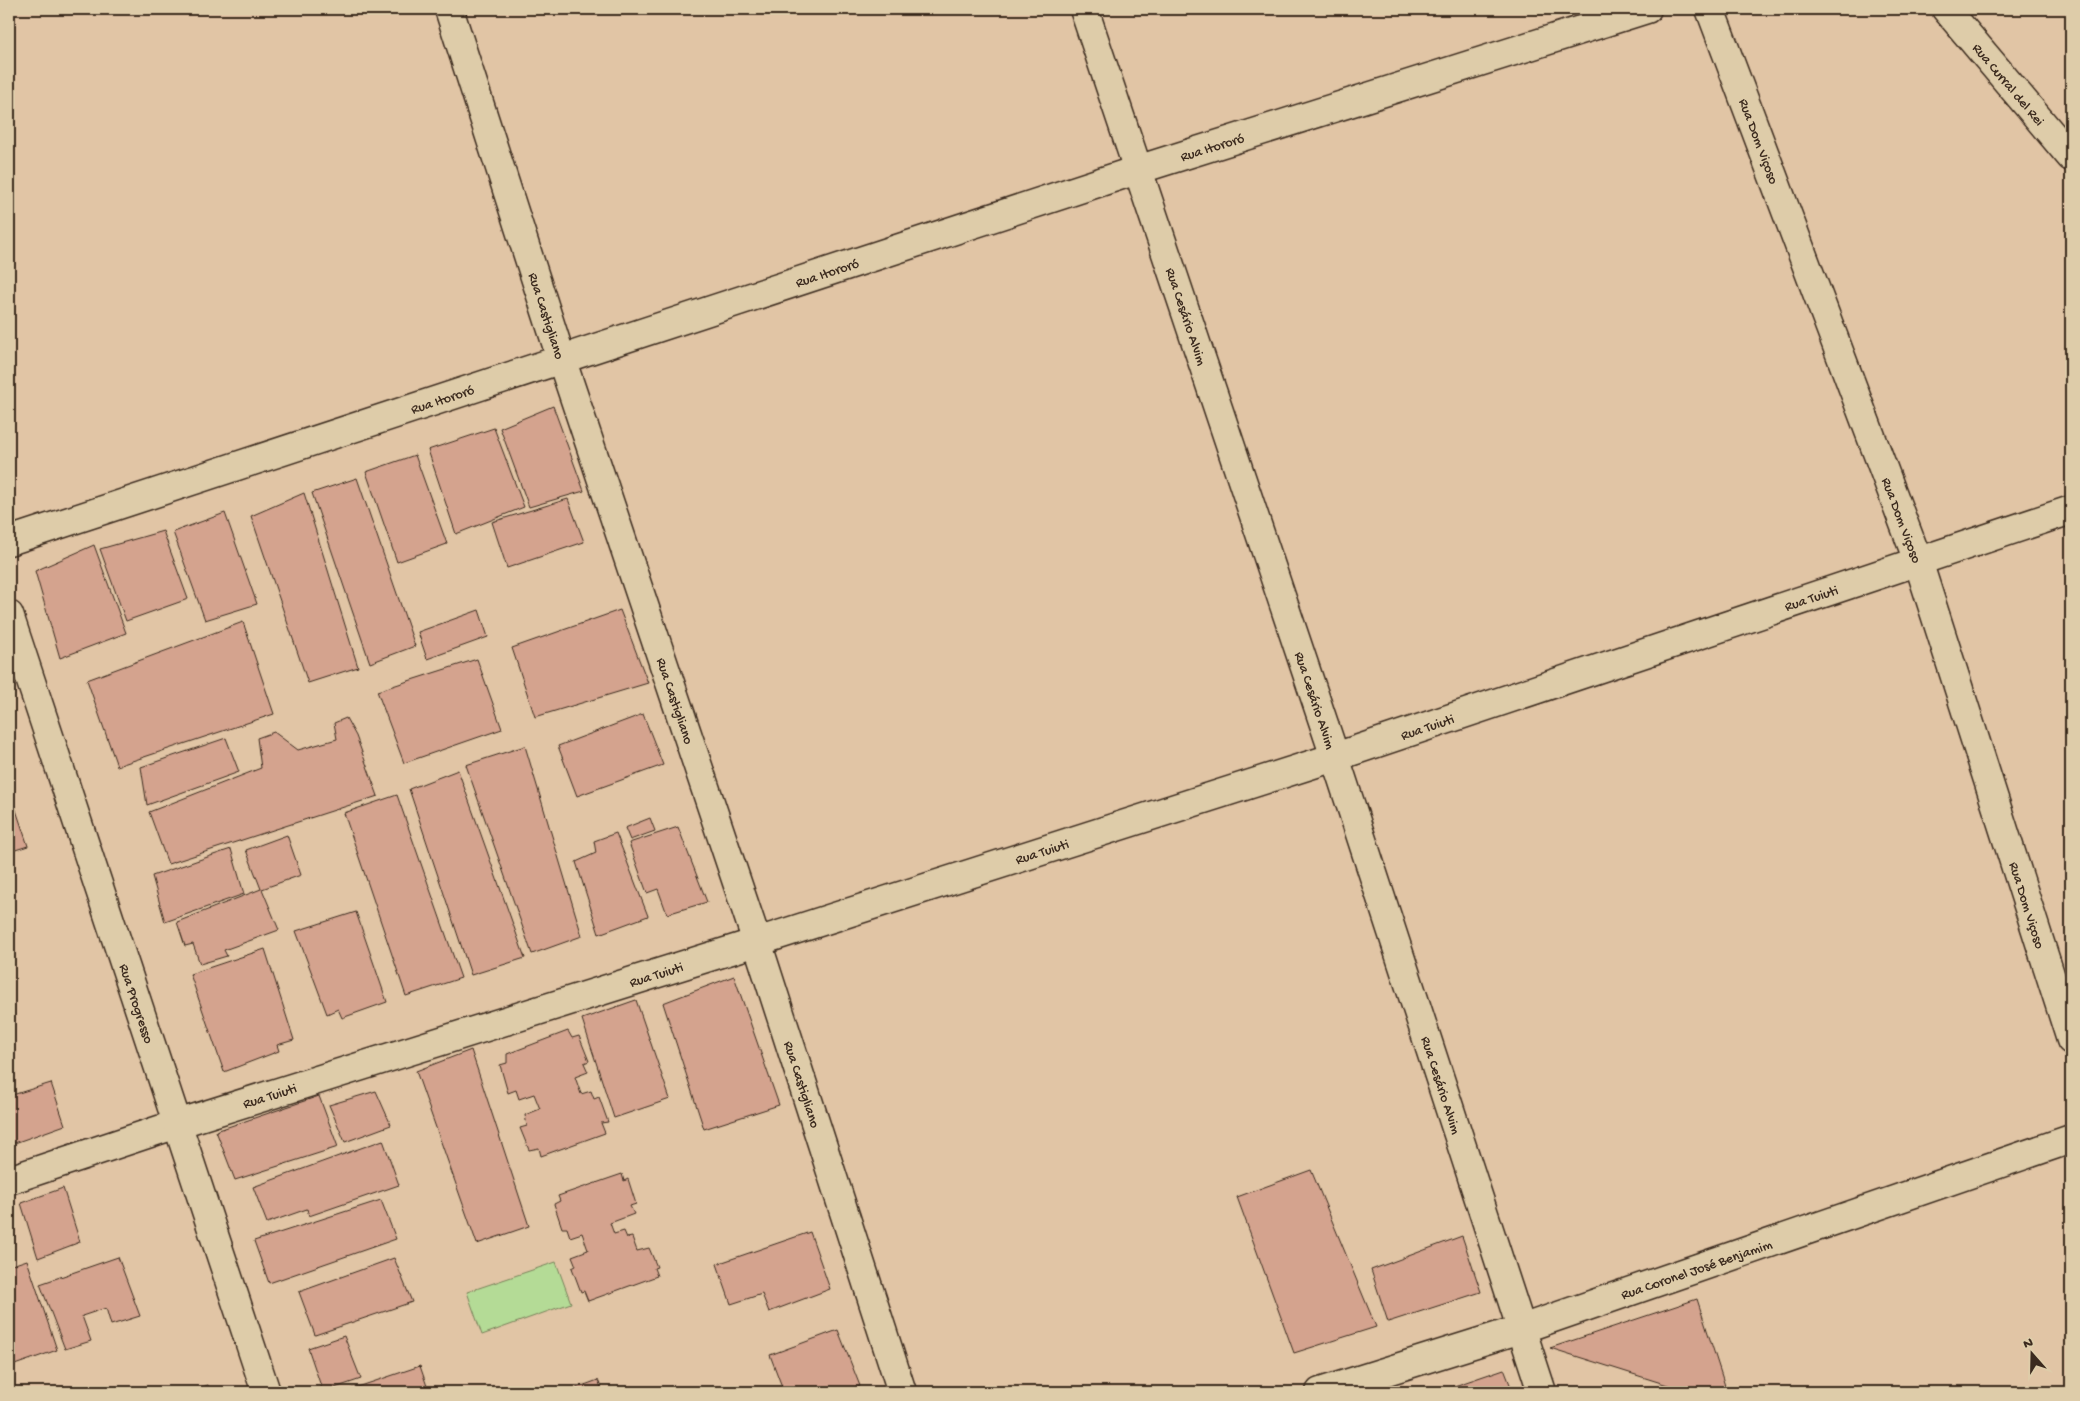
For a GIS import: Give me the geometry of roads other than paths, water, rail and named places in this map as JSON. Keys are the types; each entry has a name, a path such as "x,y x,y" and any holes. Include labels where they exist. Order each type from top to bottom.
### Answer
{"street":[{"name":"Rua Castigliano","path":"449,9 562,358 757,942 902,1392"},
{"name":"Rua Cesário Alvim","path":"1084,9 1334,757 1542,1392"},
{"name":"Rua Itororó","path":"9,541 1137,170 1647,9"},
{"name":"Rua Dom Viçoso","path":"1710,9 1918,561 2071,1040"},
{"name":"Rua Curral del Rei","path":"1946,9 2071,158"},
{"name":"Rua Tuiuti","path":"9,1180 177,1124 757,942 1334,757 2071,510"},
{"name":"Rua Progresso","path":"9,615 266,1392"},
{"name":"Rua Coronel José Benjamim","path":"1320,1392 1521,1329 2071,1139"}]}
